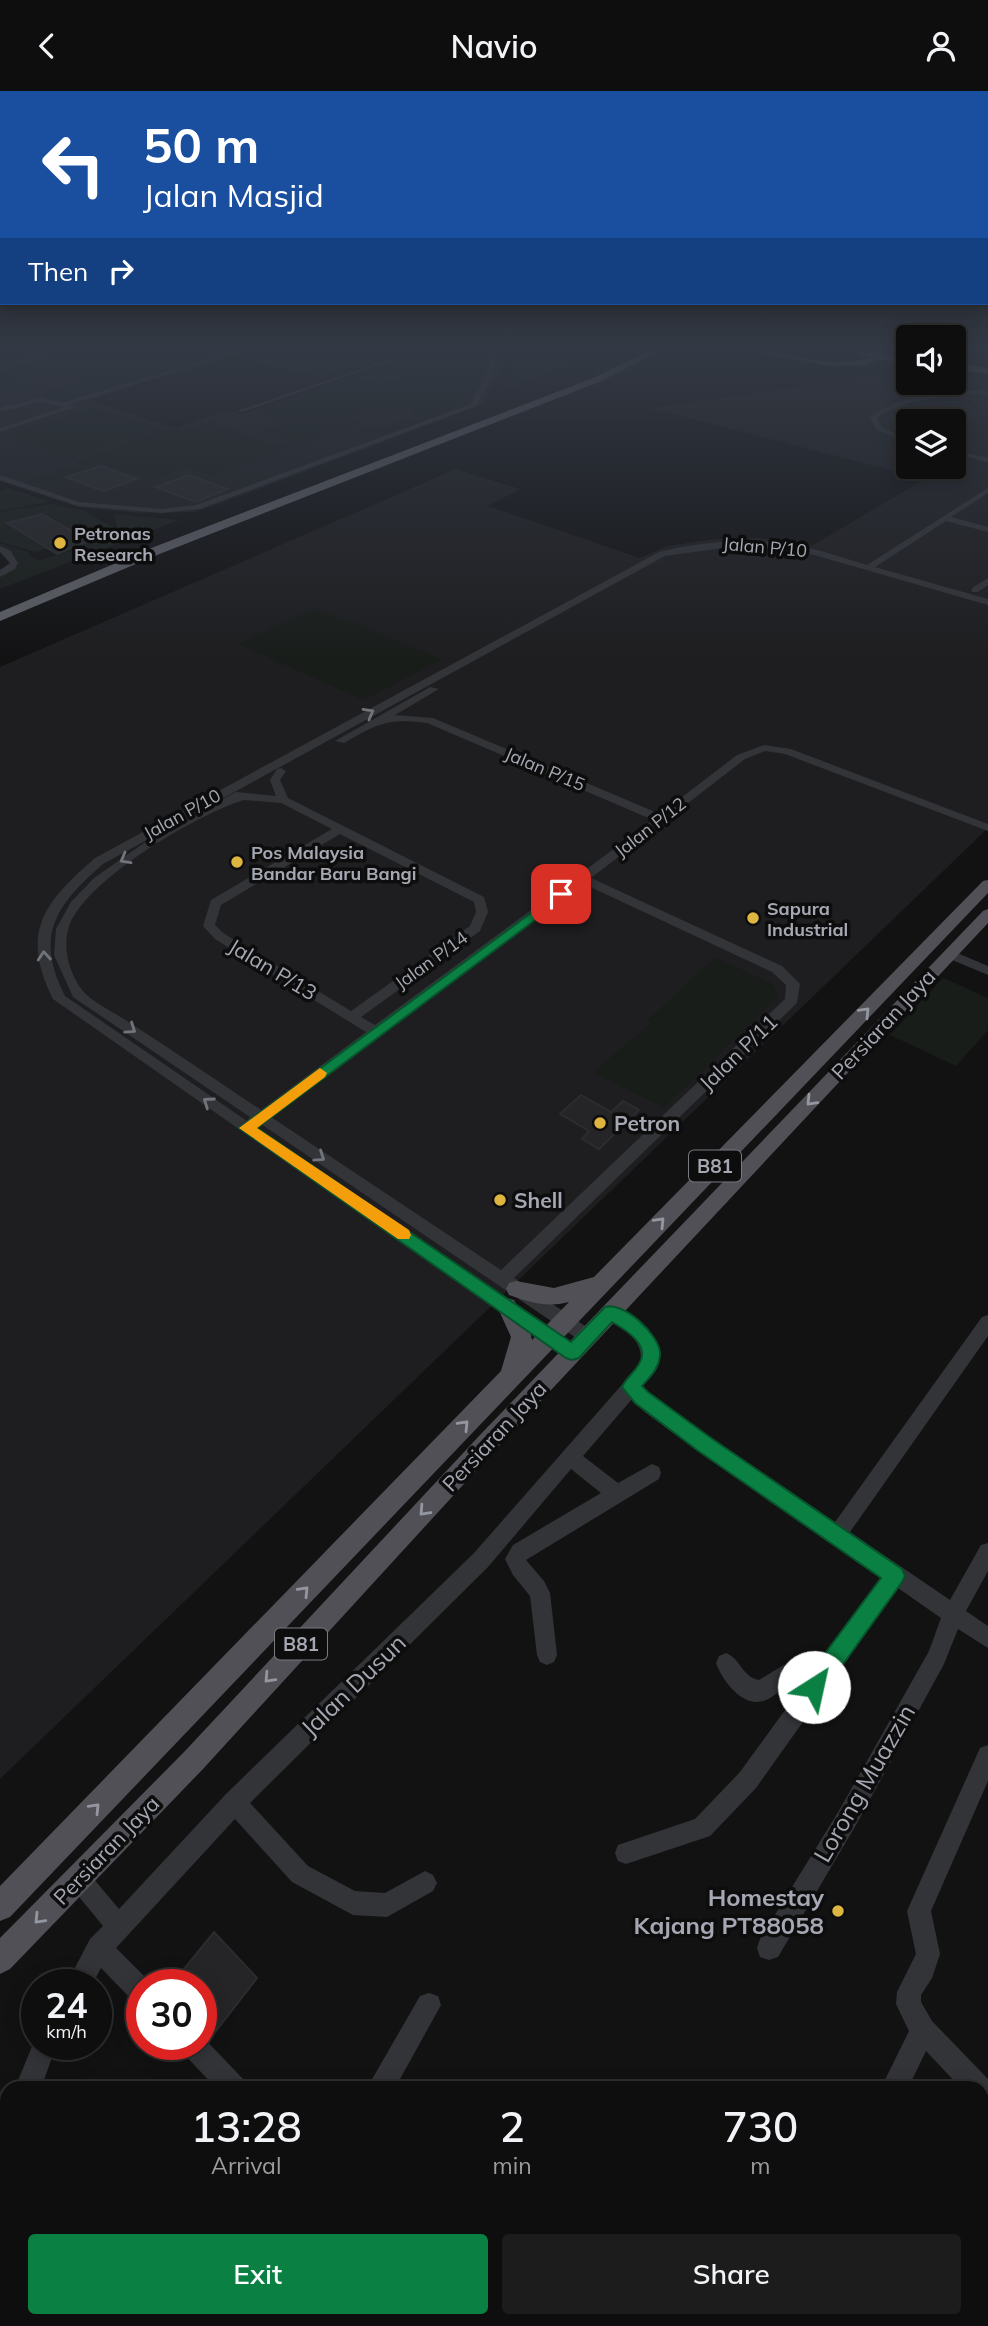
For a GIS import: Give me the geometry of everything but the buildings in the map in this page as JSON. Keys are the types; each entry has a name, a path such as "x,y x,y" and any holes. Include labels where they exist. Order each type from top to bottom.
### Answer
{"highway":[{"path":"0,605 145,544 386,452"},
{"path":"0,617 158,550 410,452"}],"main road":[{"name":"Persiaran Jaya","path":"0,1907 556,1328 988,884"},
{"name":"Persiaran Jaya","path":"0,1959 194,1760 580,1345 988,914"},
{"path":"508,1291 543,1298 561,1297 576,1293 612,1271"},
{"path":"505,1383 523,1342 508,1291"}],"street":[{"path":"0,477 78,504 162,511 197,507 346,452"},
{"path":"966,454 988,460"},
{"path":"870,566 987,492"},
{"path":"945,518 988,530"},
{"name":"Jalan P/10","path":"508,1291 246,1128 60,999 48,981 42,954 45,929 54,905 71,884 99,861 186,811 662,554 712,543 769,544 814,551 988,602"},
{"name":"Jalan P/10","path":"580,1345 262,1117 79,994 60,953 63,929 74,905 114,866 281,771 379,720 671,558 711,550 757,548 818,557 870,566 988,607"},
{"path":"0,549 8,553 14,563 0,573"},
{"path":"870,566 988,594"},
{"path":"975,590 988,581"},
{"path":"428,692 421,706 429,720"},
{"name":"Jalan P/15","path":"379,720 404,717 429,720 661,819"},
{"name":"Jalan P/12","path":"246,1128 583,879 741,757 764,748 787,751 988,828"},
{"path":"281,771 275,781 283,800"},
{"name":"Jalan P/14","path":"225,803 244,797 283,800 480,900 482,912 476,928 353,1016"},
{"name":"Jalan P/13","path":"340,829 215,903 209,926 219,936 376,1032"},
{"name":"Jalan P/11","path":"508,1291 792,1000 793,984 777,969 583,879"},
{"path":"950,954 988,971"},
{"name":"Jalan Dusun","path":"87,1969 99,1948 234,1802 481,1560 649,1366 649,1341 642,1332 611,1312"},
{"path":"836,1536 988,1322"},
{"path":"631,1387 652,1407 988,1638"},
{"path":"570,1457 617,1493"},
{"path":"547,1655 540,1593 536,1585 518,1567 515,1559 520,1552 652,1473"},
{"name":"Lorong Muazzin","path":"769,1948 848,1817 937,1657 953,1614 988,1552"},
{"path":"626,1853 702,1828 748,1780 895,1576"},
{"path":"726,1663 739,1682 750,1691 762,1691 783,1674 800,1666 828,1666"},
{"path":"972,2081 923,2030 908,2004 909,1992 923,1969 928,1954 919,1911 988,1756"},
{"path":"234,1802 300,1874 353,1903 387,1905 425,1883"},
{"path":"79,1879 118,1927"},
{"path":"99,1948 126,1976"},
{"path":"384,2081 429,2005"},
{"path":"898,2081 923,2030"},
{"path":"31,2081 38,2060"},
{"path":"207,2060 227,2081"}],"shaded area":[{"path":"0,452 355,452 194,512 137,513 78,507 0,481"},
{"path":"56,452 89,452 72,458"},
{"path":"99,452 275,452 210,476 186,468 152,479 102,464 57,479 36,483 30,481 77,466 77,460"},
{"path":"822,452 896,452 896,472"},
{"path":"966,452 988,452 988,828 0,1779 0,667 456,469 520,489 488,506 640,558 667,546 716,539 758,538 813,545 925,479 966,479"},
{"path":"8,488 50,502 0,511 0,491"},
{"path":"51,504 82,510 115,528 35,552 0,542 0,512"},
{"path":"114,514 179,520 0,589 0,576 18,565 14,554 0,547 0,543 28,552 39,560 85,547 84,544 102,538 98,535 117,528"},
{"path":"317,608 442,659 364,700 238,644"},
{"path":"715,957 773,984 779,996 664,1108 593,1072 651,1023 647,1021"},
{"path":"943,978 988,998 988,1030 956,1066 890,1035"}],"slow traffic":[{"path":"320,1073 246,1128 403,1235"}],"place":[{"name":"Petronas Research","path":"60,543"},
{"name":"Pos Malaysia Bandar Baru Bangi","path":"237,862"},
{"name":"Sapura Industrial","path":"753,918"},
{"name":"Petron","path":"600,1123"},
{"name":"Shell","path":"500,1200"},
{"name":"Homestay Kajang PT88058","path":"838,1911"}],"route":[{"path":"561,894 246,1128 572,1353 611,1312 642,1332 649,1341 649,1366 631,1387 641,1397 704,1444 895,1576 814,1687"}]}
